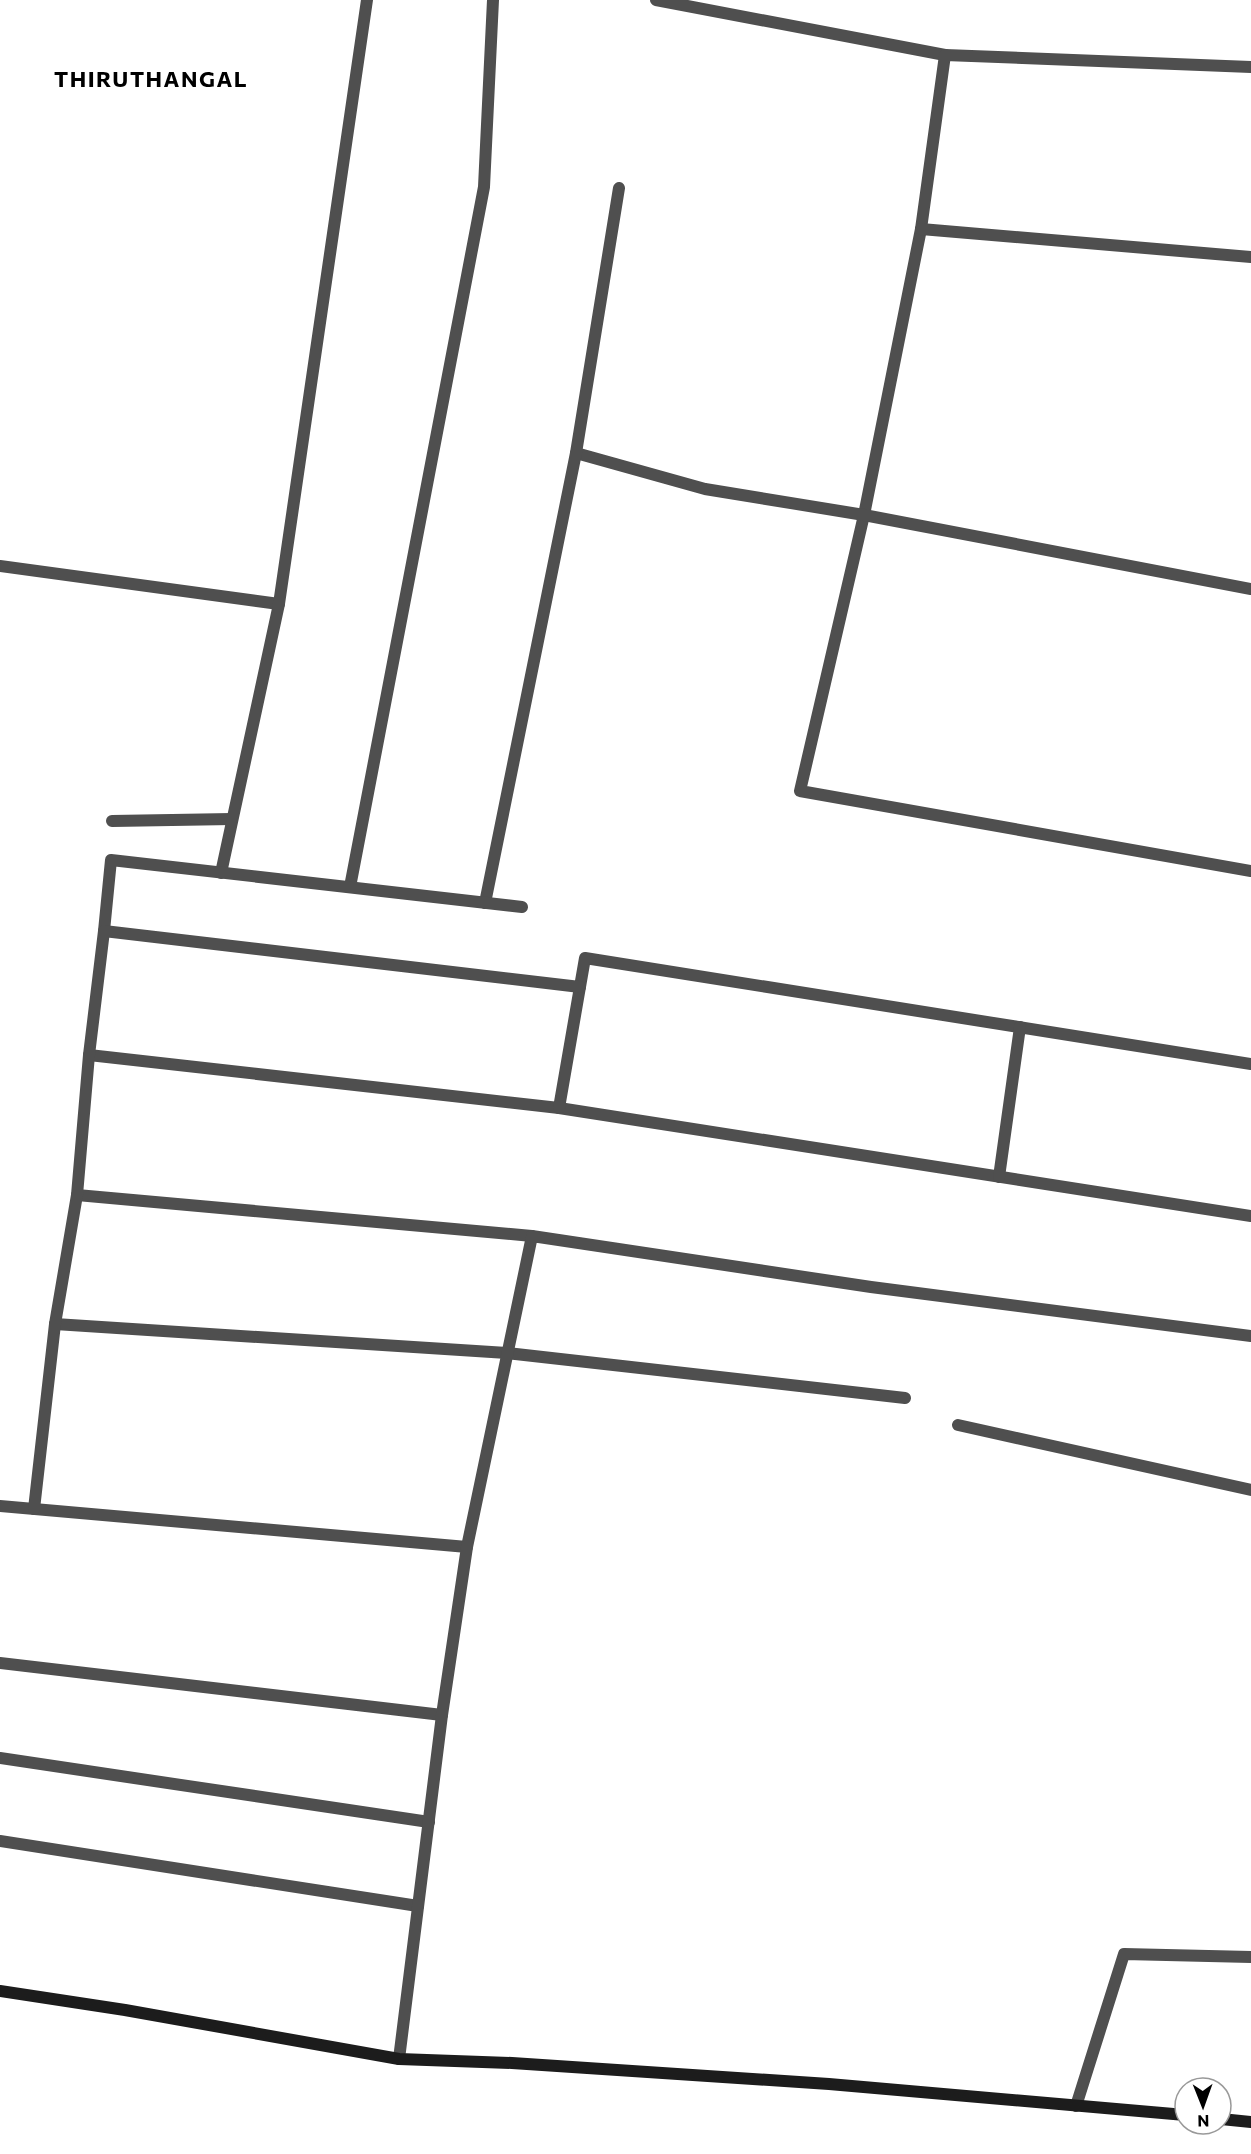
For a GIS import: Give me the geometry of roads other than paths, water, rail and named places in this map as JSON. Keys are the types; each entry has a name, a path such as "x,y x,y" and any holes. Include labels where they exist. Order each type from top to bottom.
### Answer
{"main road":[{"path":"0,1991 137,2012 399,2059 512,2063 829,2084 1173,2114"},
{"path":"1233,2120 1251,2122"}],"street":[{"path":"220,873 279,604 367,0"},
{"path":"350,887 484,187 494,0"},
{"path":"656,0 945,55 1251,66"},
{"path":"945,55 921,229 864,515 800,791 1251,871"},
{"path":"485,903 576,453 619,188"},
{"path":"921,229 1251,256"},
{"path":"576,453 705,489 864,515 1251,589"},
{"path":"0,566 279,604"},
{"path":"112,821 232,819"},
{"path":"34,1509 55,1324 76,1195 111,860 522,908"},
{"path":"104,931 580,987"},
{"path":"559,1108 585,958 1251,1064"},
{"path":"999,1177 1020,1027"},
{"path":"89,1054 559,1108 1251,1216"},
{"path":"76,1195 532,1236 872,1287 1251,1336"},
{"path":"399,2059 442,1715 467,1547 532,1236"},
{"path":"55,1324 507,1353 905,1398"},
{"path":"958,1425 1251,1490"},
{"path":"0,1506 467,1547"},
{"path":"0,1663 442,1715"},
{"path":"0,1758 429,1822"},
{"path":"0,1841 418,1906"},
{"path":"1076,2106 1124,1954 1251,1957"}],"district":[{"name":"THIRUTHANGAL","path":"151,79"}]}
